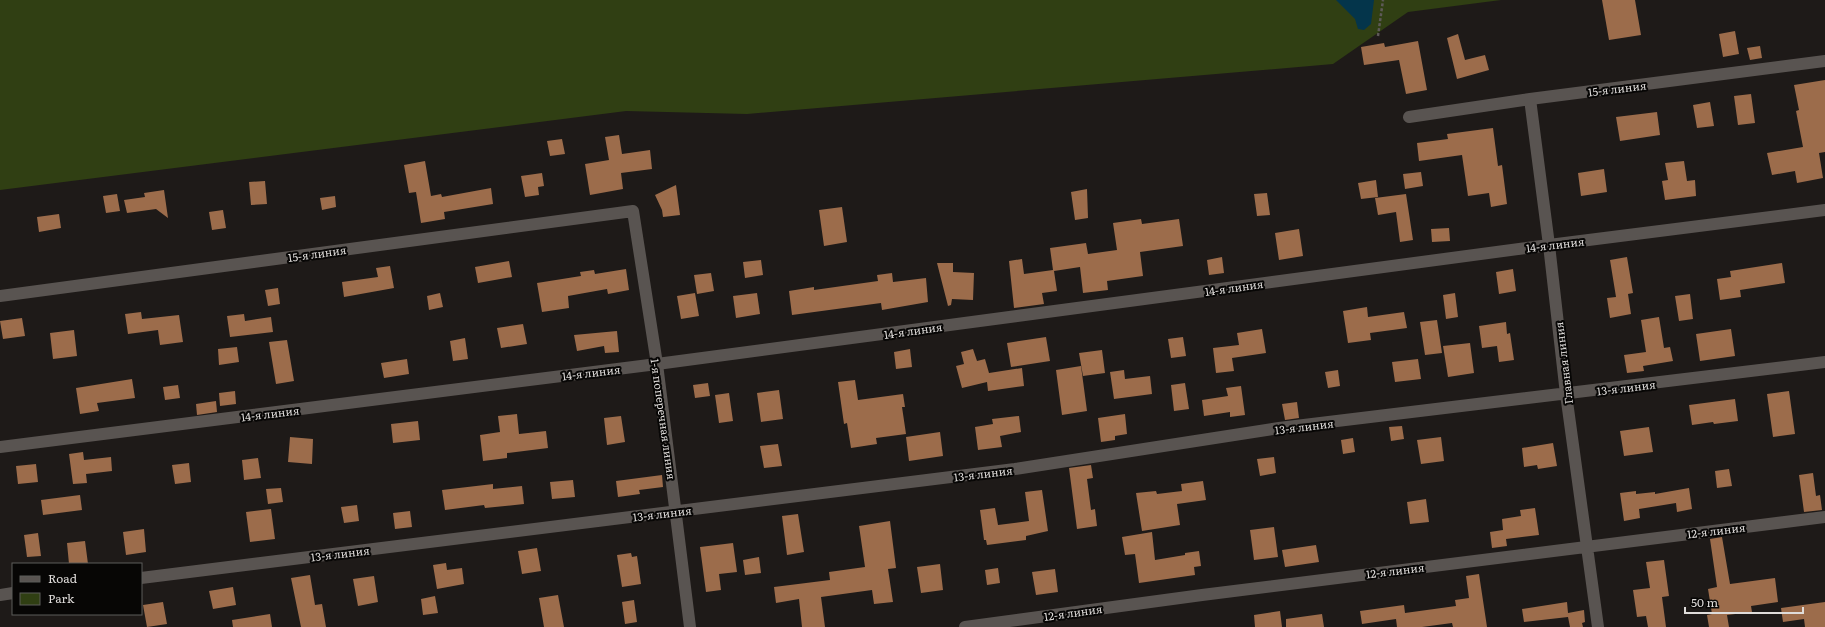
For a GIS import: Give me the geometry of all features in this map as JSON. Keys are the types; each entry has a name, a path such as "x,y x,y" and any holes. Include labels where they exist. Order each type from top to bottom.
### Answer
{"street":[{"name":"15-я линия","path":"1409,117 1530,99 1825,60"},
{"name":"Главная линия","path":"1530,99 1566,394 1598,627"},
{"name":"14-я линия","path":"0,447 657,364 1549,245 1825,210"},
{"name":"15-я линия","path":"0,296 633,211"},
{"name":"1-я поперечная линия","path":"633,211 657,364 677,512 690,627"},
{"name":"13-я линия","path":"142,578 677,512 1015,468 1279,428 1825,362"},
{"name":"12-я линия","path":"965,627 1588,546 1825,517"},
{"path":"0,595 12,593"}],"path":[{"path":"1378,36 1383,0"}],"green space":[{"path":"0,0 1501,0 1408,12 1333,64 747,114 626,111 0,190"}],"water":[{"path":"1336,0 1374,0 1371,24 1364,30 1358,29 1355,19"}],"building":[{"path":"1602,0 1635,0 1641,35 1609,40"},
{"path":"1735,31 1739,54 1723,57 1719,34"},
{"path":"1458,34 1465,60 1485,55 1489,70 1457,79 1447,38"},
{"path":"1418,41 1427,90 1406,94 1399,60 1364,65 1361,47 1384,43 1385,47"},
{"path":"1760,46 1762,58 1750,60 1747,48"},
{"path":"1825,80 1825,152 1819,153 1823,178 1797,183 1795,171 1772,175 1767,153 1803,147 1796,111 1799,110 1794,85"},
{"path":"1751,94 1755,123 1738,125 1734,96"},
{"path":"1710,102 1714,126 1697,128 1693,105"},
{"path":"1657,112 1660,135 1620,141 1616,117"},
{"path":"1493,128 1498,166 1502,165 1507,204 1491,207 1489,193 1468,196 1462,155 1419,161 1417,143 1448,139 1447,134"},
{"path":"619,135 622,154 650,150 652,169 621,173 623,189 590,195 585,164 609,160 605,137"},
{"path":"562,139 565,154 550,156 547,141"},
{"path":"425,161 431,196 441,194 442,197 491,188 493,204 444,212 445,219 421,223 416,192 409,193 404,165"},
{"path":"1684,161 1687,181 1695,180 1696,196 1665,200 1662,181 1668,180 1665,163"},
{"path":"1604,169 1607,192 1581,196 1578,173"},
{"path":"1421,172 1423,186 1405,189 1403,174"},
{"path":"542,173 544,186 538,187 539,195 525,197 521,176"},
{"path":"1376,180 1378,197 1361,199 1358,183"},
{"path":"265,181 267,204 251,205 249,182"},
{"path":"676,185 680,215 663,217 662,210 655,195"},
{"path":"1087,189 1088,218 1075,220 1071,192"},
{"path":"164,190 168,218 156,209 127,213 124,200 145,197 144,193"},
{"path":"1267,193 1270,215 1257,216 1254,194"},
{"path":"117,194 120,211 106,213 103,196"},
{"path":"1406,194 1413,240 1400,242 1396,212 1378,215 1375,198"},
{"path":"335,196 336,207 322,210 320,198"},
{"path":"842,207 847,242 824,246 819,210"},
{"path":"223,210 226,228 212,230 209,212"},
{"path":"59,214 61,228 39,232 37,217"},
{"path":"1141,219 1142,224 1179,219 1183,246 1140,252 1143,276 1107,281 1108,290 1083,293 1080,267 1054,271 1057,291 1042,293 1044,304 1014,308 1009,261 1022,259 1024,274 1053,270 1050,248 1086,243 1088,254 1117,250 1113,223"},
{"path":"1449,228 1450,241 1432,242 1431,229"},
{"path":"1299,229 1303,256 1279,260 1275,233"},
{"path":"1222,257 1224,273 1209,275 1207,260"},
{"path":"1627,257 1633,293 1628,294 1631,314 1610,318 1607,298 1616,297 1610,260"},
{"path":"761,260 763,275 745,278 743,262"},
{"path":"509,261 512,277 478,283 475,267"},
{"path":"937,263 953,263 953,272 974,273 973,300 952,299 951,305 948,306"},
{"path":"1782,263 1785,283 1740,290 1741,297 1720,300 1717,279 1731,277 1730,271"},
{"path":"390,266 394,288 344,297 342,282 378,277 376,268"},
{"path":"626,269 629,290 608,294 607,289 568,296 569,308 542,312 537,283 581,276 580,272 594,270 595,274"},
{"path":"1513,269 1516,291 1499,294 1496,272"},
{"path":"711,273 714,291 697,294 694,275"},
{"path":"892,273 893,282 926,278 928,302 882,310 881,303 792,315 789,291 814,287 814,290 878,281 877,275"},
{"path":"278,288 280,304 268,306 265,290"},
{"path":"440,293 443,307 429,310 427,296"},
{"path":"695,293 699,316 681,319 677,296"},
{"path":"757,293 760,314 736,318 733,296"},
{"path":"1455,293 1458,317 1446,319 1443,295"},
{"path":"1690,294 1693,319 1679,321 1675,296"},
{"path":"1367,307 1368,317 1404,312 1407,328 1370,333 1371,340 1348,343 1343,311"},
{"path":"141,312 142,319 179,315 183,342 160,345 158,330 128,334 125,314"},
{"path":"244,314 245,321 271,317 273,332 230,337 227,316"},
{"path":"1659,317 1664,348 1670,347 1673,361 1643,366 1644,371 1627,373 1624,355 1646,352 1641,320"},
{"path":"22,318 25,336 3,339 0,321"},
{"path":"1437,320 1442,353 1425,355 1420,322"},
{"path":"1506,322 1507,334 1510,333 1514,360 1499,362 1497,346 1482,348 1479,326"},
{"path":"523,324 527,344 501,348 497,328"},
{"path":"1262,329 1266,353 1232,358 1234,371 1216,373 1213,348 1239,345 1237,333"},
{"path":"1731,329 1735,356 1700,361 1696,334"},
{"path":"74,330 77,356 53,359 50,333"},
{"path":"617,331 619,352 605,353 604,346 577,351 574,335"},
{"path":"1046,337 1050,361 1011,367 1007,343"},
{"path":"1183,337 1186,356 1171,358 1168,339"},
{"path":"465,338 468,359 453,361 450,341"},
{"path":"287,340 294,381 276,384 269,342"},
{"path":"1470,343 1474,373 1448,377 1443,346"},
{"path":"237,347 239,362 219,365 218,349"},
{"path":"910,349 912,367 896,369 894,352"},
{"path":"973,349 977,361 985,359 989,373 1022,368 1024,386 988,391 987,382 962,388 956,366 964,364 961,352"},
{"path":"1102,350 1105,373 1083,376 1079,353"},
{"path":"407,359 409,374 384,378 381,363"},
{"path":"1418,359 1421,379 1395,382 1392,362"},
{"path":"1081,366 1087,411 1062,415 1056,370"},
{"path":"1124,370 1125,379 1150,376 1152,394 1114,399 1110,372"},
{"path":"1338,370 1340,386 1328,388 1325,372"},
{"path":"132,379 135,398 97,403 99,411 80,414 76,388"},
{"path":"855,380 858,400 903,394 905,407 902,407 906,434 876,438 877,444 851,448 847,423 844,424 838,382"},
{"path":"708,383 710,396 695,398 693,385"},
{"path":"1185,383 1189,409 1174,411 1171,385"},
{"path":"178,385 180,398 165,400 163,387"},
{"path":"1241,386 1245,415 1230,417 1230,412 1204,416 1202,400 1228,396 1226,388"},
{"path":"779,390 783,419 761,422 757,393"},
{"path":"235,391 236,404 220,406 219,393"},
{"path":"1789,391 1795,434 1773,437 1767,394"},
{"path":"729,393 733,421 719,423 715,395"},
{"path":"1735,399 1738,421 1692,425 1689,405"},
{"path":"216,401 217,412 197,415 196,404"},
{"path":"1297,402 1299,418 1285,420 1282,404"},
{"path":"517,414 519,434 546,431 548,448 507,453 507,458 483,461 480,435 500,432 498,416"},
{"path":"1125,414 1127,434 1115,436 1115,440 1101,442 1098,418"},
{"path":"621,416 625,442 607,445 604,418"},
{"path":"1019,416 1021,432 1000,436 1002,447 978,450 975,427 993,424 992,419"},
{"path":"418,421 420,440 393,443 391,424"},
{"path":"1402,426 1404,439 1391,441 1389,427"},
{"path":"1649,427 1653,452 1624,456 1620,431"},
{"path":"940,432 943,456 909,461 906,437"},
{"path":"290,437 313,439 312,464 288,462"},
{"path":"1441,437 1444,461 1421,464 1417,440"},
{"path":"1353,438 1355,452 1343,454 1341,440"},
{"path":"1553,443 1557,466 1538,469 1537,465 1524,467 1522,448"},
{"path":"778,444 782,466 764,468 760,446"},
{"path":"83,452 84,460 111,457 112,471 86,474 87,483 73,484 69,454"},
{"path":"1274,457 1276,473 1260,476 1257,459"},
{"path":"258,458 261,478 244,480 242,460"},
{"path":"189,463 191,482 175,484 172,465"},
{"path":"36,464 38,482 18,484 16,466"},
{"path":"1091,465 1093,478 1087,479 1091,510 1095,509 1097,526 1077,529 1069,468"},
{"path":"1729,469 1732,486 1717,488 1715,471"},
{"path":"1813,473 1816,496 1820,495 1822,510 1804,512 1799,475"},
{"path":"662,475 663,487 639,490 640,494 618,497 616,481"},
{"path":"573,480 575,497 552,499 550,482"},
{"path":"1203,481 1206,500 1177,504 1180,525 1142,531 1136,493 1156,491 1157,494 1182,491 1181,484"},
{"path":"493,484 493,489 522,486 524,504 485,508 484,505 445,510 442,490"},
{"path":"281,488 283,502 268,504 266,489"},
{"path":"1689,488 1692,509 1677,512 1676,503 1639,509 1640,518 1624,521 1620,493 1636,491 1636,494 1655,492 1655,494"},
{"path":"1042,490 1048,531 1026,536 1026,540 987,545 986,540 984,540 980,510 995,508 998,525 1029,521 1025,492"},
{"path":"80,495 82,510 43,515 41,500"},
{"path":"1426,499 1429,522 1410,524 1407,502"},
{"path":"357,505 359,521 344,523 341,507"},
{"path":"1535,508 1539,535 1506,539 1507,546 1492,548 1490,532 1503,530 1502,519 1521,516 1520,510"},
{"path":"271,509 275,539 250,542 246,512"},
{"path":"410,511 412,527 395,529 393,513"},
{"path":"798,514 804,552 787,555 782,516"},
{"path":"890,521 896,568 888,569 893,602 874,604 872,590 821,597 825,627 802,627 799,599 776,603 774,587 830,580 829,572 865,567 859,526"},
{"path":"1274,527 1278,557 1254,560 1250,530"},
{"path":"144,529 146,552 126,555 123,532"},
{"path":"1152,532 1155,560 1199,551 1201,566 1194,567 1195,575 1139,583 1135,554 1125,555 1122,537"},
{"path":"38,533 41,556 27,557 24,535"},
{"path":"1722,537 1730,584 1775,578 1778,602 1751,606 1752,612 1727,615 1729,627 1709,627 1707,615 1712,614 1708,589 1717,587 1710,539"},
{"path":"85,541 88,563 69,563 67,543"},
{"path":"733,543 737,572 719,574 721,590 706,592 700,547"},
{"path":"1316,545 1319,562 1285,567 1282,550"},
{"path":"537,548 541,571 522,574 518,551"},
{"path":"631,553 632,557 637,556 641,584 622,587 617,555"},
{"path":"759,557 761,573 745,575 743,560"},
{"path":"1664,560 1669,596 1662,597 1666,627 1648,627 1646,616 1637,617 1633,590 1650,588 1646,562"},
{"path":"446,563 447,570 462,568 464,584 437,589 433,565"},
{"path":"940,564 943,590 921,593 917,567"},
{"path":"998,568 1000,583 987,585 985,570"},
{"path":"1055,569 1058,592 1036,595 1032,572"},
{"path":"1479,574 1487,627 1453,627 1452,623 1422,627 1397,627 1396,619 1362,624 1360,611 1404,605 1405,613 1456,606 1455,600 1469,598 1466,576"},
{"path":"310,575 315,605 322,604 326,627 301,627 291,578"},
{"path":"374,576 378,602 358,606 353,579"},
{"path":"233,587 236,605 213,609 209,591"},
{"path":"558,595 564,627 544,627 539,598"},
{"path":"435,596 438,613 423,615 421,599"},
{"path":"634,600 637,622 625,624 622,602"},
{"path":"163,602 167,624 147,627 143,605"},
{"path":"1567,602 1568,613 1584,610 1585,622 1582,623 1583,627 1570,627 1568,617 1524,622 1522,609"},
{"path":"1825,602 1825,627 1805,627 1804,619 1783,622 1781,608"},
{"path":"1280,611 1282,627 1255,627 1254,615"},
{"path":"270,614 272,627 233,627 232,620"},
{"path":"1322,614 1324,627 1286,627 1286,619"}]}
